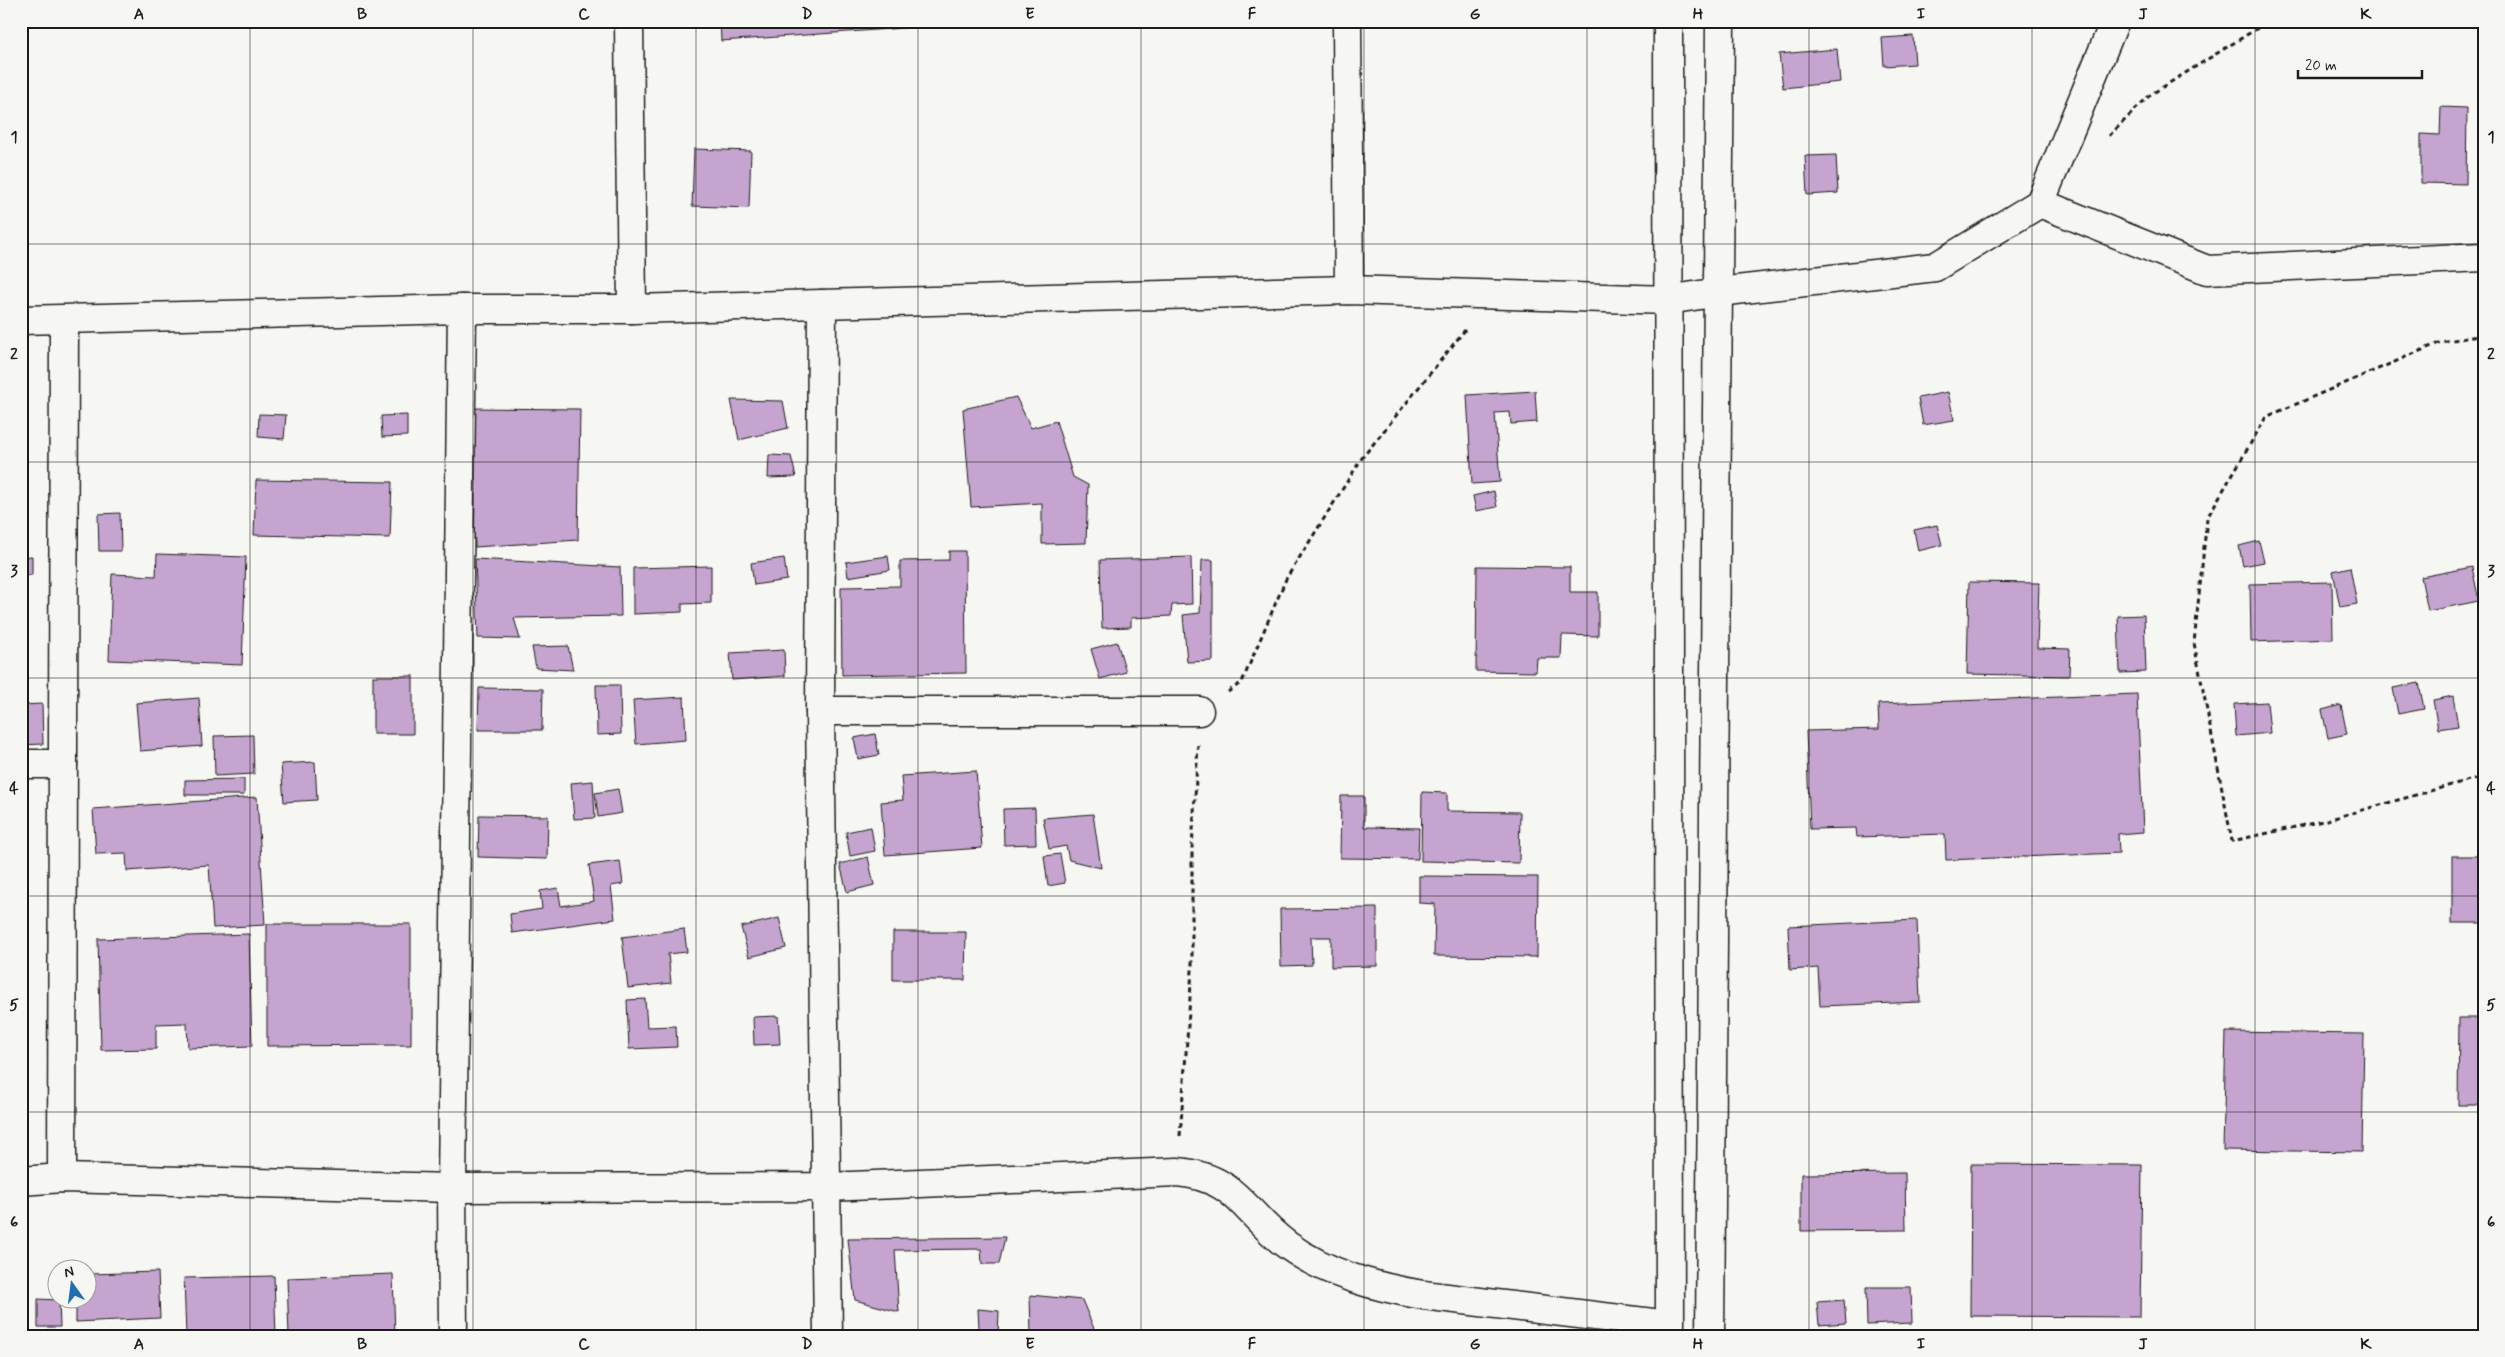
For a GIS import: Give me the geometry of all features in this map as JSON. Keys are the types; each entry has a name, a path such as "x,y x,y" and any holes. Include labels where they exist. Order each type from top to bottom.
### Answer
{"street":[{"path":"629,21 632,309"},
{"path":"1347,21 1349,290"},
{"path":"21,1181 62,1178 452,1188 828,1187 1177,1172 1194,1173 1210,1178 1229,1188 1245,1202 1257,1220 1288,1246 1322,1266 1354,1279 1388,1289 1423,1295 1670,1330 1668,21"},
{"path":"1710,1336 1720,21"},
{"path":"21,320 462,309 632,309 1349,290 1668,300 1719,292 1935,267 2040,203 2115,21"},
{"path":"2040,203 2207,270 2484,257"},
{"path":"822,304 820,711 828,1187 828,1336"},
{"path":"453,1336 452,1188 462,309"},
{"path":"62,1178 64,320"},
{"path":"820,711 1199,712"},
{"path":"21,764 63,764"}],"path":[{"path":"2102,142 2150,95 2269,21"},
{"path":"1177,1172 1192,970 1192,848 1199,712 1242,682 1286,579 1362,458 1494,295"},
{"path":"2484,335 2441,342 2266,417 2207,518 2194,643 2232,840 2327,820 2469,780 2484,779"}],"building":[{"path":"720,21 1003,21 721,41"},
{"path":"1913,36 1915,64 1884,66 1882,38"},
{"path":"1837,49 1840,82 1783,88 1779,54"},
{"path":"2441,107 2467,108 2466,184 2421,183 2421,134 2440,135"},
{"path":"694,149 751,151 749,208 692,206"},
{"path":"1836,155 1838,193 1807,195 1805,156"},
{"path":"1535,391 1537,422 1511,424 1510,412 1495,413 1500,482 1472,484 1467,395"},
{"path":"1948,392 1954,420 1923,425 1918,398"},
{"path":"1016,397 1031,428 1056,421 1073,477 1088,485 1086,543 1042,544 1042,503 971,507 963,409"},
{"path":"731,400 783,401 788,428 739,440"},
{"path":"468,408 580,409 578,540 475,547"},
{"path":"259,414 286,415 284,439 258,437"},
{"path":"407,415 407,436 382,437 381,416"},
{"path":"769,455 791,456 796,477 768,478"},
{"path":"256,480 392,482 390,538 254,535"},
{"path":"1494,491 1497,507 1476,511 1473,496"},
{"path":"120,513 121,551 99,551 98,514"},
{"path":"1937,525 1942,545 1918,551 1914,530"},
{"path":"2259,541 2264,562 2243,566 2239,546"},
{"path":"949,551 965,551 966,673 842,675 841,587 900,586 900,561 949,560"},
{"path":"157,554 246,557 242,665 109,660 112,574 156,576"},
{"path":"32,556 32,575 21,576 21,557"},
{"path":"888,556 890,570 848,577 846,562"},
{"path":"1191,557 1192,604 1172,605 1171,616 1131,618 1131,627 1102,628 1100,560"},
{"path":"784,558 787,580 754,585 751,563"},
{"path":"475,559 620,567 621,616 514,618 520,639 478,638"},
{"path":"1202,560 1213,560 1213,661 1187,662 1183,615 1200,613"},
{"path":"711,566 711,603 682,604 682,612 633,614 633,568"},
{"path":"1477,566 1570,567 1570,592 1598,592 1598,636 1562,635 1561,658 1537,658 1536,672 1476,671"},
{"path":"2350,567 2357,604 2340,607 2333,571"},
{"path":"2472,567 2479,601 2428,611 2421,577"},
{"path":"1969,582 2039,583 2037,648 2070,649 2069,676 1967,674"},
{"path":"2332,582 2333,639 2251,642 2250,584"},
{"path":"2144,615 2146,672 2120,673 2118,616"},
{"path":"1117,642 1126,672 1100,679 1091,649"},
{"path":"568,646 573,670 536,668 532,647"},
{"path":"784,650 785,676 732,680 730,653"},
{"path":"373,676 413,676 413,734 373,734"},
{"path":"2419,683 2424,709 2398,714 2393,688"},
{"path":"596,685 620,685 621,734 597,735"},
{"path":"479,688 543,689 542,730 478,730"},
{"path":"2137,694 2143,832 2118,834 2119,853 1946,860 1945,834 1857,837 1856,828 1810,829 1806,731 1879,729 1878,704"},
{"path":"2453,696 2458,726 2438,729 2433,700"},
{"path":"684,697 686,740 636,744 633,700"},
{"path":"199,698 202,746 140,751 136,703"},
{"path":"2267,702 2270,733 2236,736 2234,704"},
{"path":"42,704 43,744 21,745 21,705"},
{"path":"2341,705 2347,734 2328,738 2322,710"},
{"path":"875,734 879,755 858,759 854,738"},
{"path":"253,735 254,774 215,776 214,736"},
{"path":"315,762 317,800 284,802 281,764"},
{"path":"976,771 982,848 885,855 881,802 903,800 901,776"},
{"path":"244,779 244,795 185,795 185,780"},
{"path":"593,781 595,818 574,819 571,783"},
{"path":"618,789 622,813 598,817 595,793"},
{"path":"1422,792 1447,793 1447,811 1520,812 1519,863 1421,861"},
{"path":"1341,796 1364,796 1364,827 1419,828 1418,859 1340,858"},
{"path":"257,797 265,925 213,928 209,865 127,871 126,853 96,854 93,809"},
{"path":"1035,808 1036,844 1004,845 1003,809"},
{"path":"1093,814 1101,868 1069,860 1066,846 1049,849 1043,818"},
{"path":"479,815 548,816 547,859 478,857"},
{"path":"871,827 875,851 850,856 846,832"},
{"path":"1060,854 1065,883 1048,886 1044,856"},
{"path":"2452,856 2484,856 2484,923 2452,923"},
{"path":"868,857 874,885 847,892 840,864"},
{"path":"620,861 623,884 611,886 615,919 512,933 510,914 542,909 540,891 558,888 561,906 594,901 589,865"},
{"path":"1419,876 1538,877 1537,957 1434,956 1435,904 1419,903"},
{"path":"1377,908 1377,966 1331,967 1331,937 1311,937 1312,965 1281,966 1280,909"},
{"path":"779,918 786,948 749,957 741,927"},
{"path":"1917,920 1920,1002 1820,1006 1818,968 1790,970 1788,926"},
{"path":"267,924 411,924 411,1045 267,1046"},
{"path":"684,929 687,952 668,954 671,983 628,988 622,937"},
{"path":"893,932 966,932 965,980 893,980"},
{"path":"249,934 252,1046 188,1048 187,1023 156,1024 156,1049 101,1050 98,939"},
{"path":"645,999 647,1027 676,1026 677,1047 629,1049 627,1000"},
{"path":"778,1016 780,1044 754,1045 753,1017"},
{"path":"2459,1018 2484,1018 2484,1105 2458,1105"},
{"path":"2226,1032 2364,1034 2362,1152 2223,1150"},
{"path":"1971,1164 2142,1165 2140,1317 1970,1316"},
{"path":"1905,1173 1906,1230 1801,1231 1801,1174"},
{"path":"1005,1237 999,1264 982,1264 981,1249 895,1250 899,1312 855,1300 848,1239"},
{"path":"158,1272 160,1318 76,1322 76,1310 98,1310 98,1274"},
{"path":"393,1274 395,1336 289,1336 287,1278"},
{"path":"274,1276 276,1336 186,1336 184,1278"},
{"path":"21,1277 28,1277 29,1332 21,1332"},
{"path":"1866,1287 1911,1287 1912,1323 1867,1325"},
{"path":"1030,1295 1082,1300 1095,1331 1117,1336 1031,1336"},
{"path":"38,1299 48,1299 48,1310 59,1310 60,1327 38,1327"},
{"path":"1844,1300 1846,1323 1819,1325 1817,1302"},
{"path":"978,1309 999,1311 998,1336 939,1336 979,1328"}]}
